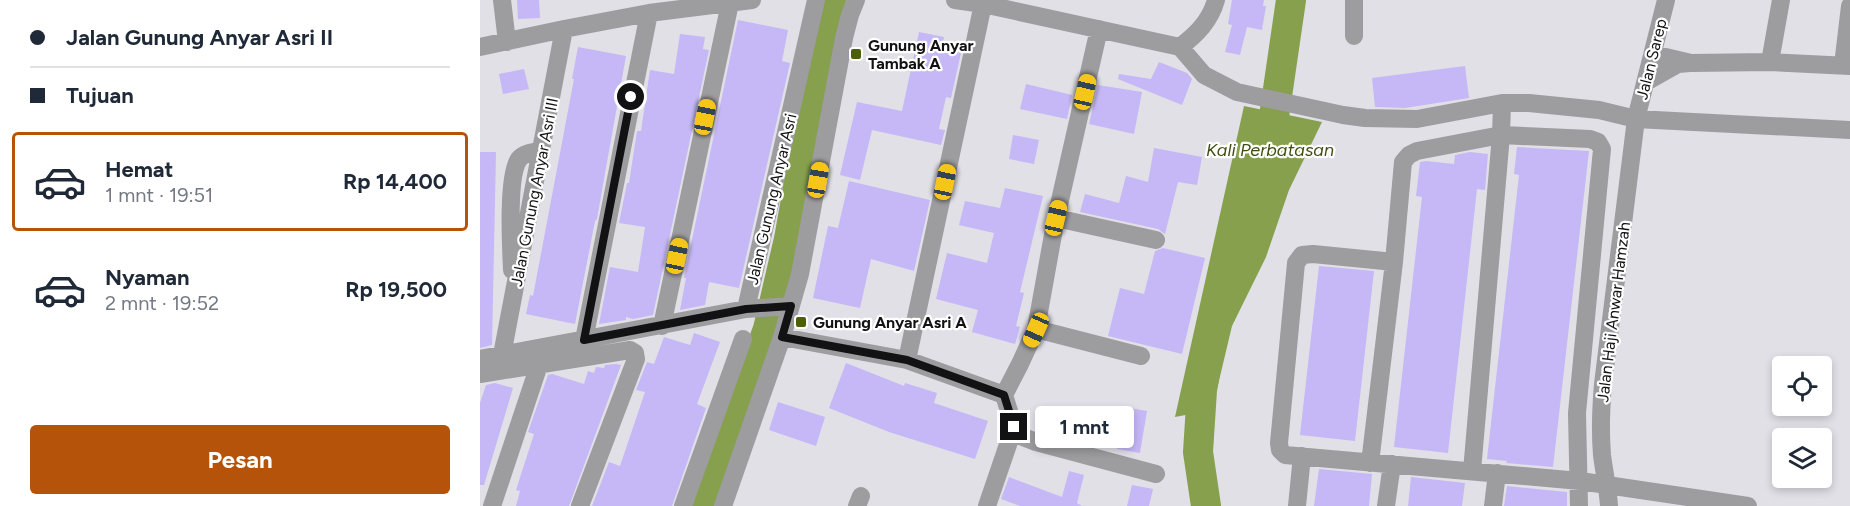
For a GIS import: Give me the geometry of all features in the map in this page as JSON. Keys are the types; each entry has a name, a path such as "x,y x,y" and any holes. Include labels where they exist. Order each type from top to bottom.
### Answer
{"street":[{"path":"502,0 507,42"},
{"path":"480,47 649,13 752,0"},
{"name":"Jalan Gunung Anyar Asri","path":"749,309 816,0"},
{"path":"723,506 782,337 784,307 800,274 844,38 856,0"},
{"path":"955,0 984,4 1180,47 1204,75 1237,92 1343,115 1365,118 1417,119 1502,103 1566,106 1636,118 1850,130"},
{"path":"1180,47 1197,34 1213,12 1216,0"},
{"path":"1354,0 1354,36"},
{"name":"Jalan Sarep","path":"1636,118 1651,79 1653,54 1666,0"},
{"path":"1770,62 1781,0"},
{"path":"662,326 730,3"},
{"path":"907,360 984,4"},
{"path":"1653,54 1685,64 1770,62 1846,65 1850,6"},
{"path":"584,340 649,13"},
{"name":"Jalan Gunung Anyar Asri III","path":"502,355 564,29"},
{"path":"1099,29 1056,218 1036,330 1004,395 1018,435 1036,442 1156,474"},
{"path":"1651,79 1685,64"},
{"path":"1472,471 1502,103"},
{"name":"Jalan Haji Anwar Hamzah","path":"1609,506 1600,421 1636,118"},
{"path":"1370,463 1394,262 1403,162 1417,151 1501,135 1590,139 1598,142 1602,149 1577,413 1579,506"},
{"path":"1056,218 1156,240"},
{"path":"1394,262 1313,254 1302,255 1296,263 1279,442 1280,450 1285,455 1580,482 1608,487 1644,499 1748,506"},
{"name":"Jalan Gunung Anyar Asri","path":"480,359 749,309 784,307"},
{"path":"1036,330 1141,356"},
{"path":"782,337 907,360 1004,395"},
{"path":"683,506 743,339"},
{"path":"480,374 630,350 635,352 636,359 580,506"},
{"path":"492,506 539,365"},
{"path":"987,506 1014,427"},
{"path":"1297,506 1302,456"},
{"path":"1386,506 1392,464"},
{"path":"1493,506 1497,473"}],"water":[{"name":"Kali Perbatasan","path":"1244,106 1322,122 1289,190 1266,257 1232,326 1212,410 1175,417"}],"building":[{"path":"517,0 539,0 540,18 518,19"},
{"path":"1232,0 1264,0 1263,6 1266,6 1262,30 1247,27 1240,55 1225,52 1232,25 1228,24"},
{"path":"738,20 788,30 782,61 790,63 739,288 709,282 705,305 680,310 686,278 684,278"},
{"path":"919,32 944,37 942,49 961,53 951,98 946,97 939,129 945,130 941,145 872,130 860,180 840,175 857,102 902,111"},
{"path":"680,34 705,37 703,49 709,50 653,315 633,319 626,317 626,320 599,324 610,267 638,272 645,227 619,223 627,183 629,183 637,131 641,131 650,70 674,74"},
{"path":"578,47 626,56 597,219 575,324 526,314 530,295 533,296"},
{"path":"1159,62 1187,73 1192,79 1182,105 1118,79 1119,74 1151,79"},
{"path":"1465,66 1469,98 1405,108 1375,107 1372,78"},
{"path":"524,69 529,89 503,94 499,74"},
{"path":"1026,84 1072,95 1067,119 1020,109"},
{"path":"1098,85 1142,92 1134,134 1089,124"},
{"path":"1013,135 1039,140 1034,164 1009,159"},
{"path":"1517,147 1589,151 1553,467 1487,459 1519,175 1514,174"},
{"path":"1154,148 1202,157 1197,185 1178,182 1165,234 1158,229 1080,212 1085,194 1119,203 1126,176 1148,182"},
{"path":"480,152 496,152 492,345 480,348"},
{"path":"1470,152 1488,154 1485,190 1477,189 1448,453 1394,447 1422,197 1416,196 1420,162 1454,164 1455,155"},
{"path":"849,181 930,200 914,271 871,259 860,308 813,298 828,226 838,228"},
{"path":"1005,188 1043,196 1020,292 1024,293 1016,326 1020,327 1015,344 972,332 978,310 936,299 947,253 987,263 994,233 959,225 965,201 1000,208"},
{"path":"1163,248 1205,258 1182,354 1108,336 1120,288 1144,294 1155,251"},
{"path":"1319,266 1374,271 1355,441 1300,435"},
{"path":"694,333 720,342 697,404 706,408 672,506 592,506 609,462 620,466 645,392 636,390 647,362 654,364 664,337 690,345"},
{"path":"846,363 904,386 905,383 937,393 934,403 988,421 975,459 889,432 829,408"},
{"path":"605,365 621,365 569,506 516,506 520,491 516,490 534,434 528,432 548,375 552,374 584,384 588,371 594,373 596,367 604,368"},
{"path":"495,383 513,388 484,485 480,485 480,403 486,385"},
{"path":"778,402 825,417 816,446 769,430"},
{"path":"1124,407 1147,411 1140,453 1117,449"},
{"path":"1319,469 1372,474 1369,506 1314,506"},
{"path":"1069,471 1084,475 1077,503 1082,506 1020,506 1001,499 1009,477 1062,497"},
{"path":"1411,477 1465,483 1462,506 1408,506"},
{"path":"1132,485 1153,489 1149,506 1127,506"},
{"path":"1507,486 1567,492 1567,506 1504,506"}],"waterway":[{"path":"703,506 768,329 789,239 831,0"},
{"name":"Kali Perbatasan","path":"1269,151 1291,0"},
{"name":"Kali Perbatasan","path":"1205,373 1198,452 1206,506"}],"place":[{"name":"Gunung Anyar Tambak A","path":"856,54"},
{"name":"Gunung Anyar Asri A","path":"801,322"}],"route":[{"path":"631,97 584,340 746,309 791,306 782,337 907,360 1004,395 1014,427"}]}
